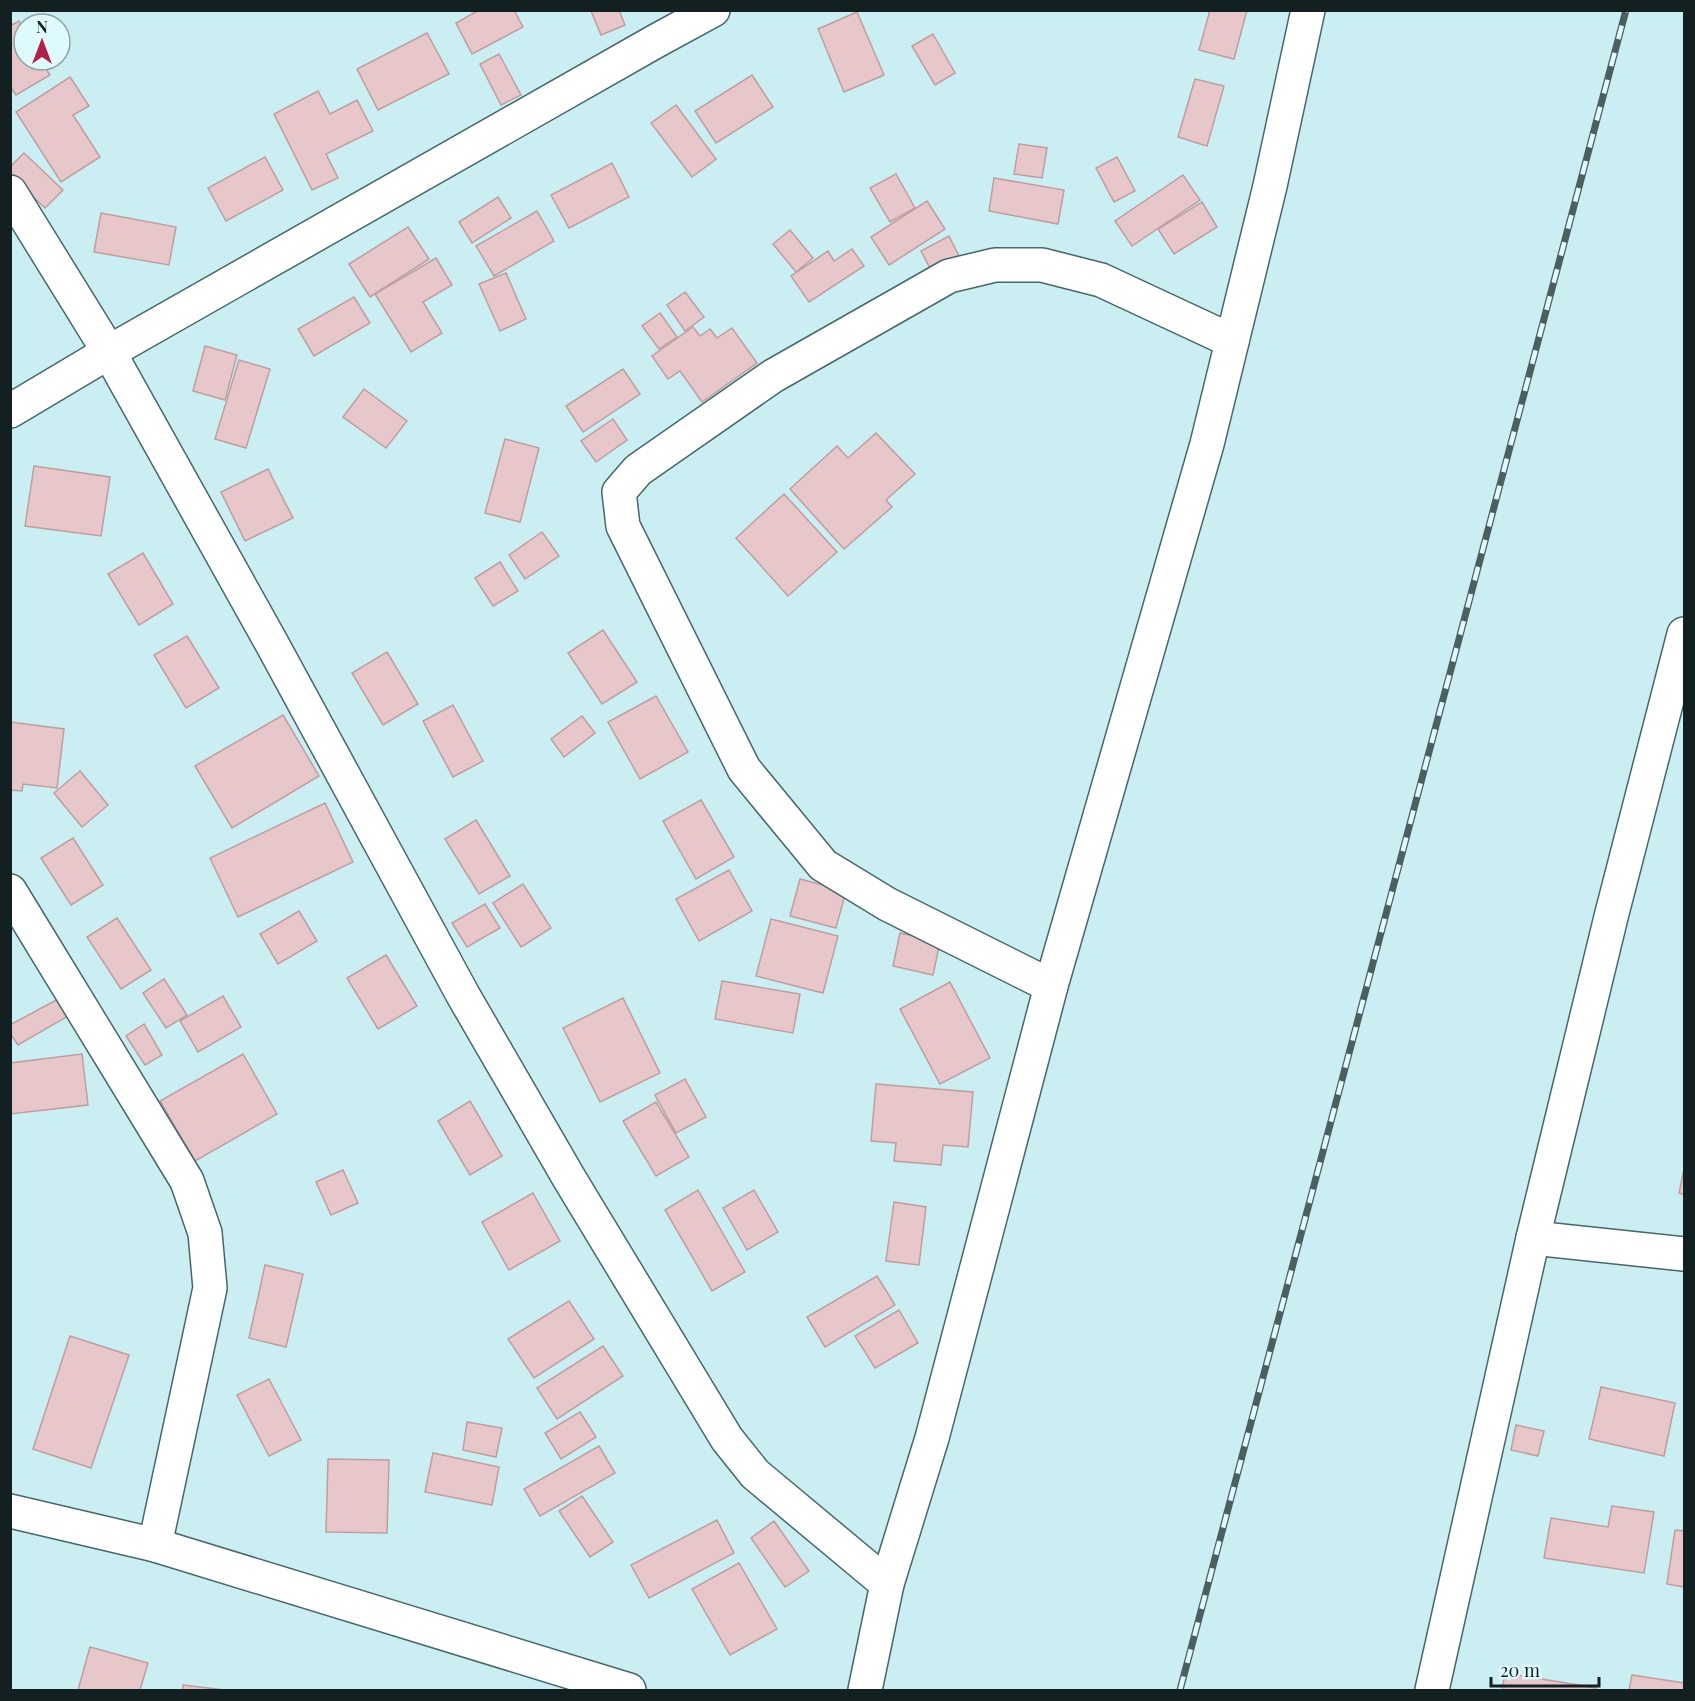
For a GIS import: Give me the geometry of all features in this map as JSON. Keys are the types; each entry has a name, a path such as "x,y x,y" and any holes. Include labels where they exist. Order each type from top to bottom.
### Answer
{"street":[{"path":"10,411 109,352 714,10"},
{"path":"865,1690 887,1584 932,1438 1052,986 1207,444 1270,186 1308,10"},
{"path":"10,192 109,352 271,642 463,995 569,1178 727,1439 755,1474 887,1584"},
{"path":"1052,986 887,904 823,865 744,769 623,526 619,492 638,470 773,376 949,276 995,266 1042,266 1101,280 1232,341"},
{"path":"1432,1690 1533,1239 1611,917 1684,634"},
{"path":"10,891 187,1181 206,1233 210,1288 155,1545"},
{"path":"1533,1239 1684,1254"},
{"path":"10,1511 155,1545 629,1690"}],"building":[{"path":"479,10 514,10 523,27 472,54 456,23"},
{"path":"619,10 625,25 601,35 591,11"},
{"path":"1210,10 1247,10 1234,59 1199,50"},
{"path":"857,12 884,75 844,92 818,29"},
{"path":"12,25 12,72 48,72 50,75 16,95 10,86 10,26"},
{"path":"427,33 449,74 378,110 357,69"},
{"path":"933,34 955,73 935,85 912,46"},
{"path":"499,54 521,95 501,105 480,64"},
{"path":"752,75 773,107 716,143 695,111"},
{"path":"70,77 89,106 73,115 100,157 61,182 16,112"},
{"path":"1195,79 1224,86 1207,146 1178,137"},
{"path":"318,91 330,114 357,100 373,131 326,154 338,178 312,190 274,114"},
{"path":"676,105 716,159 692,177 651,123"},
{"path":"1019,144 1047,148 1042,178 1014,174"},
{"path":"24,153 63,190 45,208 10,175 10,167"},
{"path":"265,157 283,190 226,221 208,188"},
{"path":"1117,157 1135,191 1114,202 1096,168"},
{"path":"612,163 629,197 569,228 551,195"},
{"path":"896,174 915,208 890,222 870,188"},
{"path":"1183,175 1200,200 1132,246 1115,221"},
{"path":"994,178 1064,190 1058,224 989,211"},
{"path":"498,197 511,218 472,243 459,222"},
{"path":"927,201 945,229 889,265 871,237"},
{"path":"1202,202 1217,227 1174,254 1158,229"},
{"path":"537,211 554,241 494,276 476,246"},
{"path":"101,213 176,227 169,265 94,252"},
{"path":"408,227 429,259 370,297 349,264"},
{"path":"790,230 813,258 796,272 773,244"},
{"path":"949,236 960,258 932,272 921,251"},
{"path":"852,249 864,266 809,302 791,276 828,251 834,261"},
{"path":"436,258 452,285 423,302 442,333 411,352 375,294"},
{"path":"506,273 526,319 500,331 479,284"},
{"path":"685,292 704,317 685,331 667,305"},
{"path":"354,297 370,323 314,356 298,329"},
{"path":"660,313 677,337 659,349 642,326"},
{"path":"693,327 700,336 710,329 717,338 732,328 757,363 702,402 680,371 668,379 652,356"},
{"path":"205,346 237,355 225,400 193,391"},
{"path":"239,360 270,369 246,448 215,439"},
{"path":"623,369 640,394 583,432 566,406"},
{"path":"364,389 407,421 386,448 343,417"},
{"path":"613,419 627,440 596,462 581,441"},
{"path":"876,433 915,474 886,500 892,507 844,549 790,489 837,446 848,458"},
{"path":"505,439 539,448 520,522 485,513"},
{"path":"34,466 110,477 101,536 25,526"},
{"path":"268,469 293,518 245,541 221,492"},
{"path":"784,494 837,552 788,596 736,538"},
{"path":"542,532 559,556 525,579 509,555"},
{"path":"143,553 173,604 139,625 108,574"},
{"path":"500,562 518,591 493,606 475,578"},
{"path":"603,630 637,682 602,704 568,653"},
{"path":"187,636 219,688 186,708 154,655"},
{"path":"387,652 418,704 383,725 352,673"},
{"path":"656,696 688,752 640,779 608,722"},
{"path":"453,705 483,761 453,777 423,721"},
{"path":"283,715 319,776 232,828 195,766"},
{"path":"582,716 595,733 564,757 551,739"},
{"path":"10,722 64,729 57,788 23,784 22,791 10,790"},
{"path":"80,771 108,805 82,827 54,793"},
{"path":"701,800 734,857 696,879 663,821"},
{"path":"325,803 353,862 238,917 210,858"},
{"path":"476,820 510,876 479,894 445,839"},
{"path":"73,838 103,885 71,905 41,858"},
{"path":"729,870 752,911 699,941 676,899"},
{"path":"800,879 846,891 836,928 790,916"},
{"path":"523,884 551,928 521,947 493,903"},
{"path":"485,904 500,928 467,947 452,923"},
{"path":"299,911 317,941 278,964 260,934"},
{"path":"117,918 151,970 121,989 87,937"},
{"path":"771,919 838,936 823,993 756,976"},
{"path":"900,933 940,942 933,975 893,966"},
{"path":"386,955 417,1006 378,1029 347,978"},
{"path":"164,979 187,1015 166,1028 143,993"},
{"path":"722,981 800,994 793,1033 715,1019"},
{"path":"950,982 990,1058 940,1084 900,1009"},
{"path":"223,996 241,1027 198,1052 180,1021"},
{"path":"623,998 660,1073 600,1102 563,1028"},
{"path":"58,999 68,1016 18,1045 10,1033 10,1025"},
{"path":"144,1024 162,1055 145,1065 126,1036"},
{"path":"82,1054 88,1105 10,1114 10,1063"},
{"path":"243,1054 277,1114 195,1161 160,1101"},
{"path":"685,1079 706,1117 676,1133 655,1095"},
{"path":"876,1084 973,1092 968,1147 943,1145 941,1165 894,1161 896,1143 871,1141"},
{"path":"470,1101 502,1156 470,1175 438,1121"},
{"path":"656,1102 689,1157 656,1176 623,1121"},
{"path":"1684,1169 1684,1195 1679,1193"},
{"path":"343,1170 358,1203 331,1215 316,1182"},
{"path":"698,1190 745,1272 712,1291 665,1210"},
{"path":"754,1190 778,1232 747,1250 723,1208"},
{"path":"533,1193 560,1241 509,1270 482,1222"},
{"path":"894,1202 926,1207 919,1265 886,1261"},
{"path":"265,1265 303,1274 286,1347 249,1338"},
{"path":"877,1276 895,1305 825,1347 807,1317"},
{"path":"569,1301 594,1339 534,1378 508,1339"},
{"path":"899,1310 918,1343 875,1368 855,1336"},
{"path":"70,1336 129,1355 91,1468 33,1449"},
{"path":"603,1346 623,1376 557,1419 537,1388"},
{"path":"269,1379 301,1440 269,1456 237,1395"},
{"path":"1601,1387 1675,1403 1664,1456 1589,1439"},
{"path":"580,1412 596,1437 561,1459 545,1433"},
{"path":"467,1422 502,1428 496,1457 463,1450"},
{"path":"1516,1425 1544,1431 1538,1456 1511,1450"},
{"path":"599,1446 615,1473 540,1516 524,1489"},
{"path":"433,1453 499,1467 492,1505 425,1492"},
{"path":"328,1459 389,1460 387,1533 326,1532"},
{"path":"582,1496 613,1542 590,1557 559,1511"},
{"path":"1612,1506 1654,1512 1644,1573 1544,1558 1551,1518 1608,1527"},
{"path":"717,1520 734,1553 649,1598 631,1565"},
{"path":"774,1521 809,1571 785,1587 751,1538"},
{"path":"1675,1530 1684,1531 1684,1587 1667,1584"},
{"path":"739,1563 777,1629 730,1655 692,1589"},
{"path":"90,1647 148,1663 140,1690 78,1690"},
{"path":"1505,1673 1596,1688 1596,1690 1502,1690"},
{"path":"1632,1675 1684,1683 1684,1690 1629,1690"},
{"path":"183,1685 225,1690 183,1690"}],"railway":[{"path":"1180,1690 1626,10"}]}
